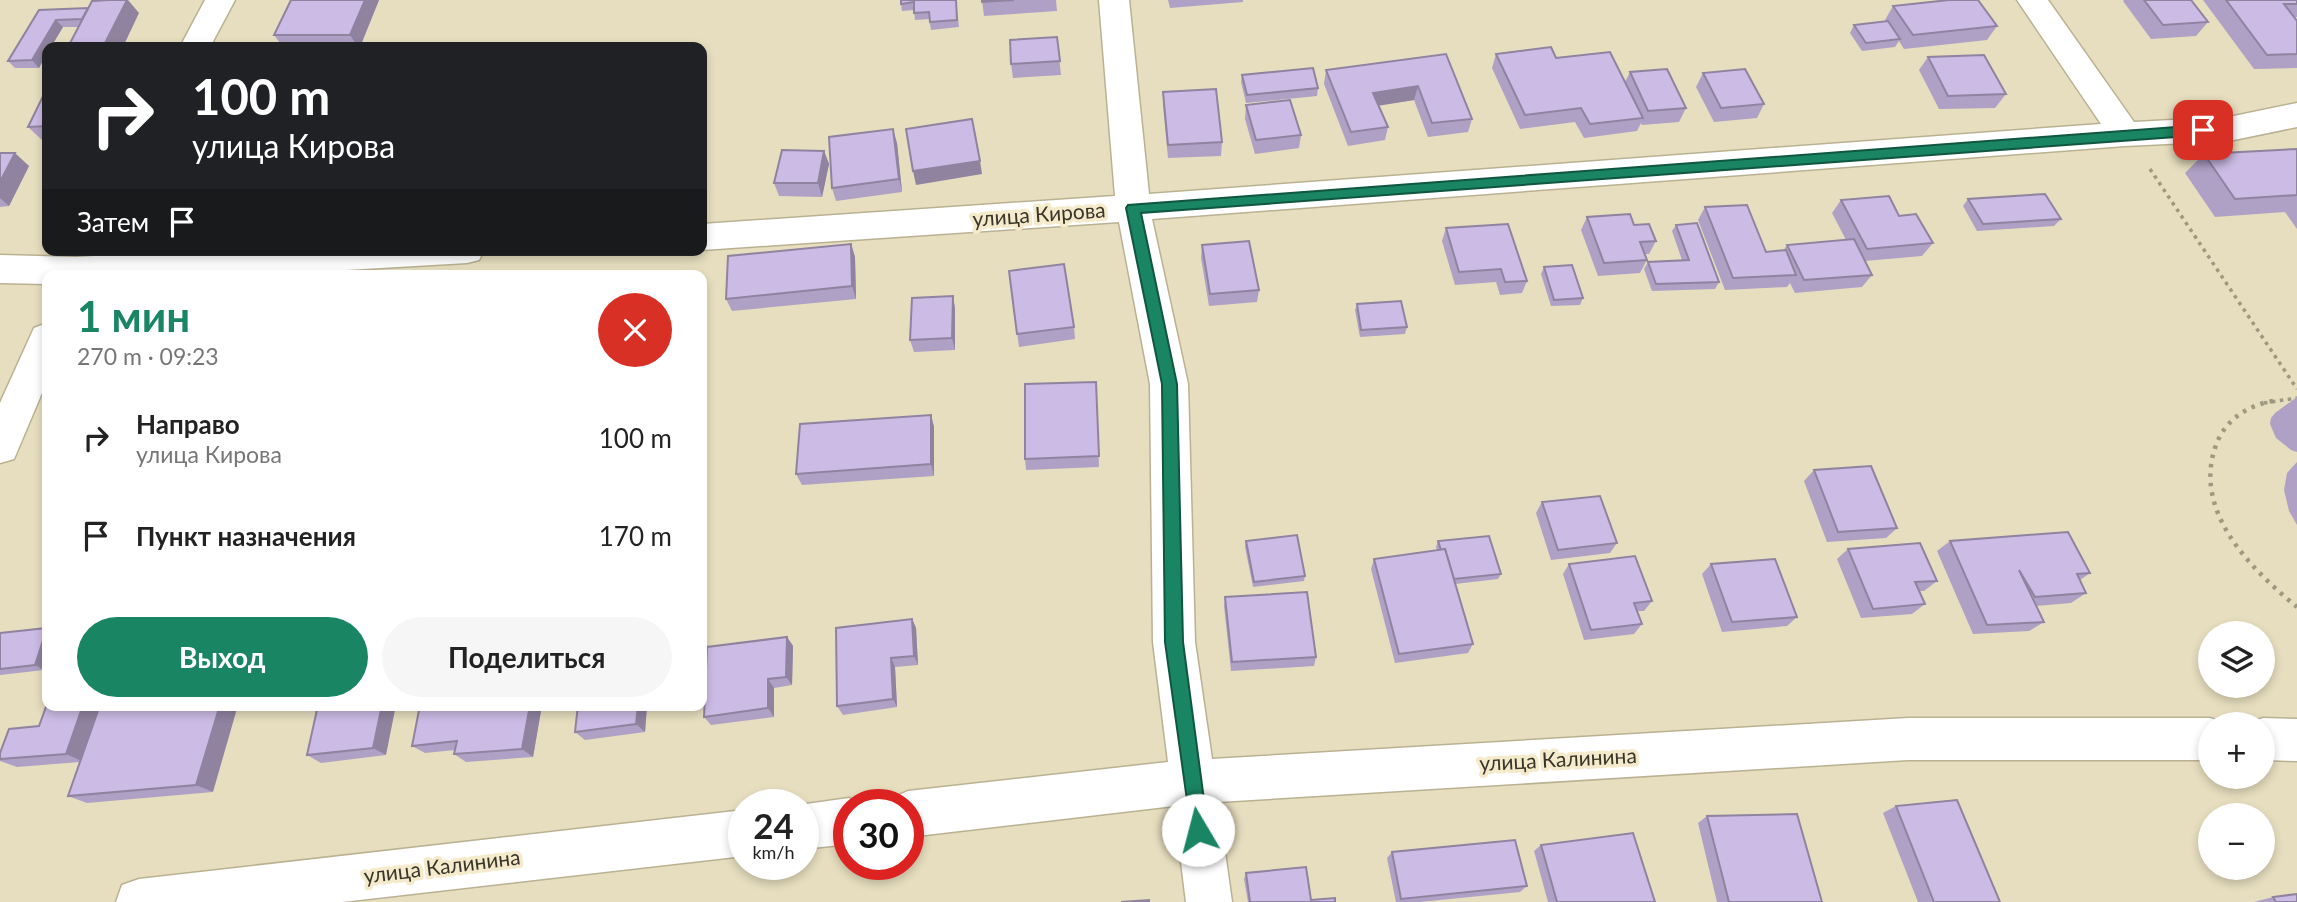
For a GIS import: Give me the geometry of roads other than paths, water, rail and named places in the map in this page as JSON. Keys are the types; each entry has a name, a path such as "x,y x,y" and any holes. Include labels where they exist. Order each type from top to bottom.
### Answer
{"street":[{"path":"198,42 220,0"},
{"path":"1114,0 1133,208 1169,384 1174,642 1209,902"},
{"path":"2032,0 2125,134"},
{"name":"улица Кирова","path":"707,237 1133,208 2125,134 2228,129 2297,115"},
{"path":"0,269 312,256"},
{"path":"0,447 42,350"},
{"name":"улица Калинина","path":"924,812 1191,782 1908,739 2198,739"},
{"path":"2275,740 2297,740"},
{"name":"улица Калинина","path":"139,902 728,835"}]}
